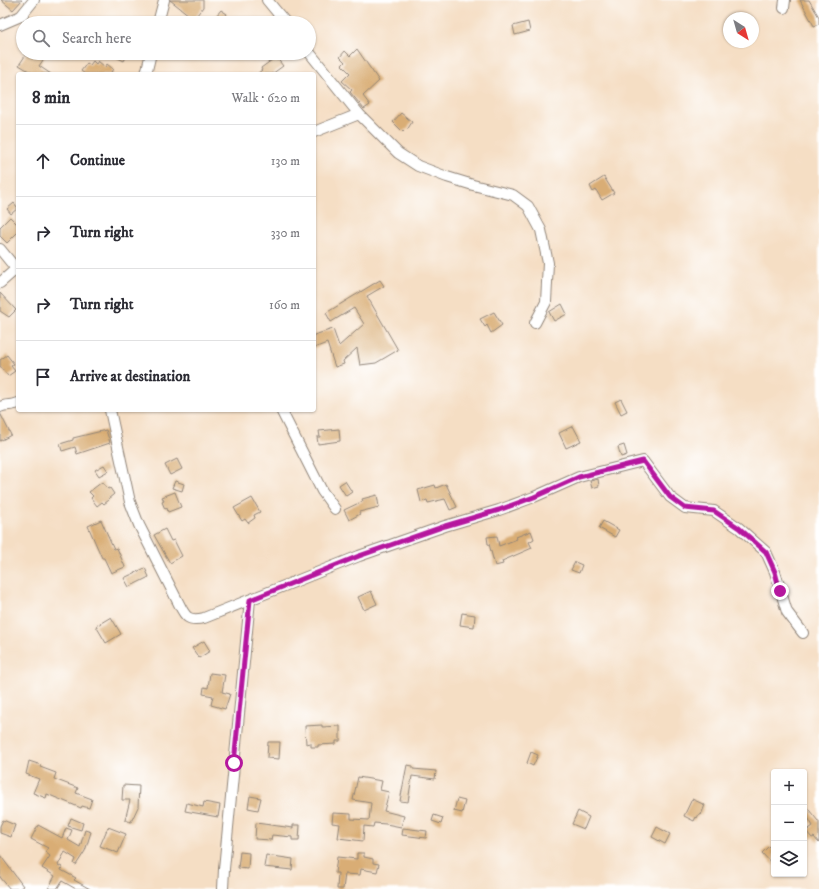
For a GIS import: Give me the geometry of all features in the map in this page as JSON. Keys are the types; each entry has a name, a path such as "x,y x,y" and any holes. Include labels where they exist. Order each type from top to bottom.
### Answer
{"street":[{"path":"21,16 34,0"},
{"path":"160,16 164,0"},
{"path":"267,0 280,16"},
{"path":"0,25 16,18"},
{"path":"146,72 149,60"},
{"path":"315,60 359,114 398,153 418,166 473,185 512,195 528,206 541,230 548,263 546,302 535,323"},
{"path":"316,131 359,114"},
{"path":"0,249 16,265 0,283"},
{"path":"0,406 5,404 11,406 16,405"},
{"path":"110,412 130,502 139,524 184,614 189,619 195,620 250,600 359,556 445,526 499,510 534,497 579,477 643,461 670,497 685,508 714,511 739,528 766,552 775,572 787,612 802,633"},
{"path":"282,412 322,491 335,509"},
{"path":"223,889 250,600"}],"building":[{"path":"1,0 22,0 13,10"},
{"path":"170,0 203,0 203,7 196,16 190,16"},
{"path":"800,0 809,0 819,17 819,24 814,26"},
{"path":"221,10 227,14 226,16 216,16"},
{"path":"528,22 530,31 515,35 513,26"},
{"path":"357,49 379,81 363,96 370,105 364,109 350,92 352,90 342,81 350,73 342,65 345,62 340,57 345,51 350,56"},
{"path":"22,60 43,60 39,66 48,72 31,72 19,65"},
{"path":"272,60 278,60 283,66 275,72 260,72 262,70 261,68"},
{"path":"93,61 96,64 98,61 105,67 107,64 113,69 111,72 81,71 87,63 90,65"},
{"path":"401,113 412,122 407,130 406,129 403,132 393,122"},
{"path":"604,177 614,193 602,200 596,190 593,192 590,186"},
{"path":"14,203 16,206 16,210 11,214 7,209"},
{"path":"10,217 16,223 16,234 7,243 0,236 0,227"},
{"path":"380,280 384,286 367,296 398,350 376,363 360,365 357,348 343,361 344,364 335,367 327,343 316,347 316,334 333,329 339,346 364,324 354,308 331,322 326,313"},
{"path":"0,293 16,310 9,317 0,311"},
{"path":"562,304 567,314 554,321 549,312"},
{"path":"494,312 502,325 491,333 487,325 485,327 480,319"},
{"path":"7,355 14,364 11,366 15,371 8,376 0,366 0,360"},
{"path":"621,399 627,411 621,414 615,402"},
{"path":"0,413 11,435 0,441"},
{"path":"573,426 581,441 566,448 559,433"},
{"path":"339,429 340,441 318,444 317,437 320,437 319,431"},
{"path":"106,430 110,443 77,454 75,447 62,451 60,444 73,440 73,438"},
{"path":"624,445 627,455 621,457 618,447"},
{"path":"177,459 182,469 170,475 165,465"},
{"path":"104,465 108,471 99,476 95,470"},
{"path":"598,479 599,486 592,488 590,481"},
{"path":"175,481 184,484 182,491 172,488"},
{"path":"345,481 352,492 346,496 339,485"},
{"path":"102,482 108,489 110,488 114,494 104,504 102,502 97,506 91,498 93,496 89,492"},
{"path":"446,484 457,507 450,510 445,499 428,503 427,500 421,502 418,490 435,485 436,488"},
{"path":"175,492 181,507 168,512 167,508 165,509 162,502 164,501 162,497"},
{"path":"377,495 379,507 359,512 360,514 349,520 344,510 363,501 362,499"},
{"path":"252,498 260,512 254,515 255,518 248,523 245,519 242,521 234,508"},
{"path":"101,520 114,549 117,548 125,567 111,573 104,558 102,558 88,526"},
{"path":"603,521 619,530 615,537 599,528"},
{"path":"165,529 171,541 174,540 182,556 170,563 154,535"},
{"path":"531,531 534,539 529,542 532,548 502,561 503,564 495,566 487,537 497,536 499,546 517,539 516,537"},
{"path":"575,562 582,565 579,573 571,570"},
{"path":"145,568 149,577 129,587 124,578"},
{"path":"371,591 377,604 364,610 358,597"},
{"path":"462,613 475,615 474,627 460,625"},
{"path":"111,617 121,634 106,643 96,626"},
{"path":"204,641 210,651 199,658 192,648"},
{"path":"210,673 225,675 222,692 230,694 225,709 211,705 213,696 203,694 204,687 208,688"},
{"path":"322,725 322,727 340,726 340,741 336,741 336,744 318,745 318,747 311,747 311,743 306,744 305,726"},
{"path":"268,742 280,742 279,759 267,758"},
{"path":"531,752 538,755 533,766 527,763"},
{"path":"29,761 41,765 40,767 56,773 54,779 78,788 76,793 92,799 89,808 82,806 81,808 47,794 46,798 33,793 39,779 26,774"},
{"path":"407,765 413,766 413,769 436,771 435,779 412,776 408,802 400,801"},
{"path":"358,777 382,781 380,790 389,792 384,811 404,816 401,827 374,823 373,827 364,826 363,841 338,838 340,824 332,823 333,813 351,814 351,819 369,820 371,803 353,800"},
{"path":"123,785 139,786 138,807 131,822 125,820 130,800 122,800"},
{"path":"250,796 261,798 258,810 248,808"},
{"path":"457,799 465,801 462,813 454,811"},
{"path":"692,799 705,805 701,815 699,814 694,821 684,816"},
{"path":"204,802 220,805 218,817 185,811 187,803 203,807"},
{"path":"807,807 819,821 819,843 807,832 807,830 813,826 807,816"},
{"path":"578,811 589,817 584,829 572,824"},
{"path":"434,815 443,818 441,824 432,821"},
{"path":"71,818 83,823 81,830 68,826"},
{"path":"3,820 15,825 11,837 0,833 0,826"},
{"path":"256,823 293,828 293,825 300,825 299,840 292,840 292,837 272,835 271,840 255,839"},
{"path":"38,825 62,838 66,828 72,830 68,840 80,847 85,830 91,832 85,851 76,865 74,864 76,859 65,852 58,865 62,867 61,870 76,878 74,880 90,889 76,889 62,881 57,889 48,889 55,876 42,868 50,856 45,852 48,848 31,839"},
{"path":"108,827 126,834 118,853 100,846"},
{"path":"657,827 670,834 665,844 652,837"},
{"path":"403,828 427,831 426,838 402,835"},
{"path":"769,846 771,848 771,863 762,853"},
{"path":"240,852 249,853 248,869 238,868"},
{"path":"357,853 364,853 364,857 373,859 373,863 379,864 377,872 361,869 360,875 345,874 343,889 337,889 338,873 335,873 337,857 357,859"},
{"path":"0,855 23,886 19,889 10,889 0,877"},
{"path":"266,855 293,859 292,870 264,867"}],"route":[{"path":"234,763 250,600 359,556 445,526 499,510 534,497 579,477 643,461 670,497 685,508 714,511 739,528 766,552 775,572 780,591"}]}
